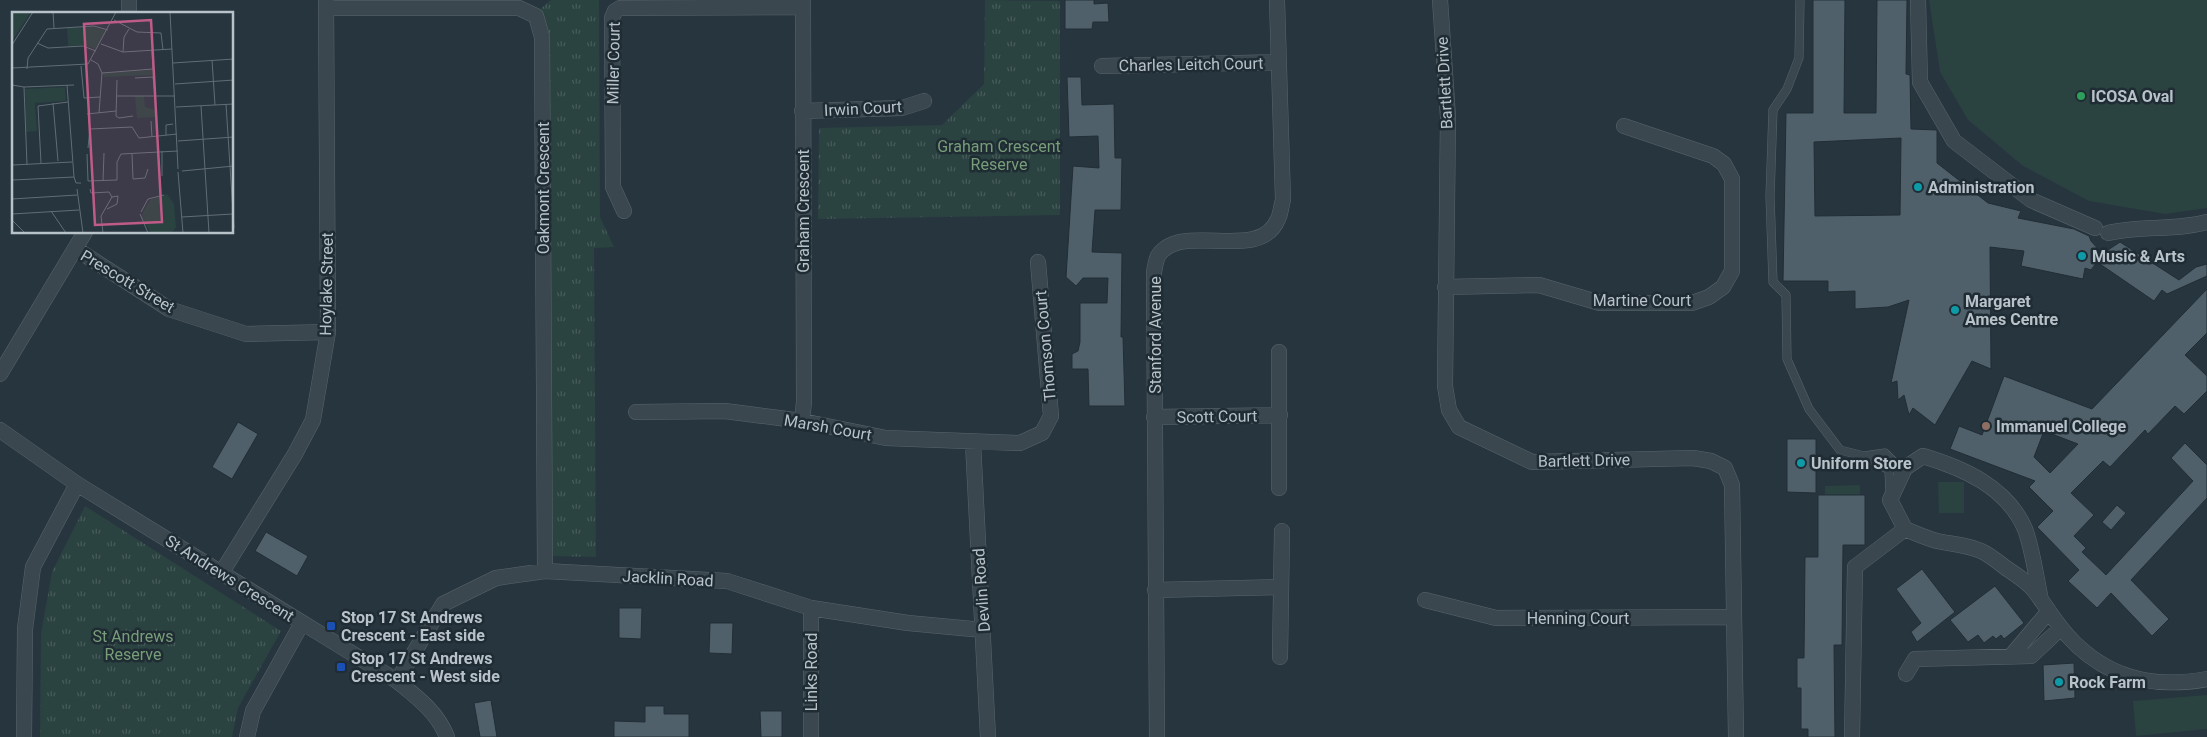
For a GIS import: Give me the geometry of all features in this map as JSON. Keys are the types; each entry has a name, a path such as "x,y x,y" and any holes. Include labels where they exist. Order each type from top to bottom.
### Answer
{"street":[{"name":"Stanford Avenue","path":"1158,737 1155,590 1154,272 1158,257 1168,247 1185,242 1255,240 1267,234 1278,220 1283,200 1277,0"},
{"name":"Bartlett Drive","path":"1440,0 1448,117 1445,287 1445,386 1448,410 1459,427 1532,462 1693,458 1710,460 1725,468 1732,485 1736,737"},
{"path":"1918,0 1920,82 1954,142 2031,200 2101,231 2192,226 2207,222"},
{"name":"Graham Crescent","path":"802,3 804,402 802,421"},
{"name":"Miller Court","path":"624,211 613,187 612,18 615,12 620,8 802,3"},
{"name":"Hoylake Street","path":"222,572 295,454 313,420 328,332 327,4"},
{"name":"Oakmont Crescent","path":"327,4 518,8 536,16 542,37 545,571"},
{"name":"Charles Leitch Court","path":"1102,66 1279,62"},
{"name":"Irwin Court","path":"802,111 902,108 924,101"},
{"name":"Martine Court","path":"1445,287 1539,285 1600,303 1692,303 1709,297 1723,287 1732,271 1732,180 1724,164 1713,156 1624,126"},
{"path":"0,374 84,234"},
{"name":"Prescott Street","path":"76,249 170,309 246,334 328,332"},
{"name":"Thomson Court","path":"1020,443 1042,433 1051,416 1038,262"},
{"name":"Scott Court","path":"1278,488 1279,352"},
{"name":"Marsh Court","path":"636,412 725,411 802,421 886,438 973,443 1020,443"},
{"name":"Scott Court","path":"1154,417 1280,415"},
{"name":"St Andrews Crescent","path":"0,430 76,484 397,681 427,704 441,722 447,737"},
{"name":"Devlin Road","path":"973,443 988,737"},
{"path":"2011,656 2045,605 2024,528 2008,503 1990,485 1950,464 1923,456 1904,468 1900,481 1890,500 1905,529 1934,540 1980,551 2032,588 2045,605 2061,628 2083,651 2106,668 2143,681 2180,684 2207,679"},
{"path":"24,737 24,629 33,567 76,484"},
{"path":"1852,737 1856,567 1905,529"},
{"path":"1280,657 1282,531"},
{"name":"Jacklin Road","path":"397,681 443,604 496,578 545,571 727,581 811,608 908,623 983,630"},
{"path":"1155,590 1281,587"},
{"name":"Henning Court","path":"1425,600 1496,618 1734,617"},
{"name":"Links Road","path":"811,608 811,737"},
{"path":"247,737 253,711 302,623"},
{"path":"1906,674 1915,659 2031,656 2061,628"}],"lane":[{"path":"1800,0 1800,58 1786,89 1773,110 1770,196 1773,282 1786,295 1788,359 1809,408 1840,450 1864,456 1889,470 1890,500"},
{"path":"1864,456 1885,453 1895,463 1900,481"}],"green space":[{"path":"551,0 599,0 600,217 614,247 594,248 596,557 552,556 539,10"},
{"name":"Graham Crescent Reserve","path":"985,0 1060,1 1060,215 818,219 819,128 942,125 984,84"},
{"name":"ICOSA Oval","path":"1929,0 2207,0 2207,208 2165,214 2089,201 2023,166 1968,120 1940,72"},
{"path":"1938,482 1964,482 1964,513 1939,513"},
{"path":"1860,485 1860,495 1825,495 1825,486"},
{"name":"St Andrews Reserve","path":"85,506 281,631 238,708 232,737 40,737 41,633 52,572"},
{"path":"2207,695 2207,729 2136,736 2133,701"}],"building":[{"path":"1065,0 1094,0 1094,4 1108,3 1109,22 1093,22 1092,29 1065,29"},
{"path":"1813,0 1845,0 1844,113 1876,113 1877,0 1907,0 1906,74 1910,75 1911,129 1937,130 1937,163 1988,203 2021,211 2018,218 2074,229 2089,236 2099,250 2108,250 2120,242 2179,280 2196,267 2207,264 2207,276 2167,294 2162,290 2154,301 2097,262 2091,270 2085,268 2083,279 2021,266 2024,251 1990,247 1991,369 1972,361 1935,425 1913,408 1909,415 1904,395 1898,400 1897,381 1891,383 1909,300 1888,307 1855,309 1855,291 1828,292 1828,281 1783,281 1786,113 1813,113","holes":["1901,138 1900,215 1815,216 1814,142"]},
{"path":"1067,77 1081,77 1082,105 1114,104 1115,158 1122,158 1121,210 1095,210 1092,252 1122,253 1121,337 1123,337 1125,406 1089,406 1088,369 1072,369 1072,354 1078,351 1080,342 1080,303 1107,303 1108,278 1083,278 1076,286 1066,277 1073,166 1099,168 1098,136 1069,137"},
{"path":"2207,289 2207,333 2185,355 2207,376 2207,391 2184,414 2175,406 2148,434 2145,430 2110,467 2103,461 2071,493 2094,515 2074,536 2086,548 2082,552 2106,575 2193,481 2171,458 2185,443 2207,465 2207,498 2131,580 2169,619 2152,636 2111,593 2097,608 2068,581 2079,570 2037,527 2053,511 2029,487 2035,481 1950,449 1959,426 1982,435 2004,376 2092,409","holes":["2044,431 2078,444 2050,473 2034,457"]},
{"path":"238,422 258,434 232,479 212,467"},
{"name":"Uniform Store","path":"1787,439 1816,439 1816,493 1787,492"},
{"path":"1818,495 1865,495 1865,545 1843,545 1842,645 1834,645 1835,737 1808,737 1808,729 1801,729 1801,688 1797,688 1797,658 1804,658 1805,557 1818,557"},
{"path":"2117,505 2126,513 2111,530 2102,522"},
{"path":"266,532 308,556 297,576 255,551"},
{"path":"1922,569 1955,612 1917,642 1911,632 1921,623 1896,589"},
{"path":"1995,586 2024,623 2004,639 2001,635 1996,639 1993,636 1984,643 1978,635 1968,642 1950,620"},
{"path":"619,608 642,608 641,639 619,638"},
{"path":"710,623 733,623 732,654 709,653"},
{"name":"Rock Farm","path":"2074,663 2075,698 2044,701 2043,665"},
{"path":"491,700 497,737 480,737 474,703"},
{"path":"645,706 664,706 664,714 689,714 689,737 614,737 614,721 645,722"},
{"path":"760,711 782,711 782,737 761,737"}],"place":[{"name":"ICOSA Oval","path":"2081,96"},
{"name":"Administration","path":"1918,187"},
{"name":"Music & Arts","path":"2082,256"},
{"name":"Margaret Ames Centre","path":"1955,310"},
{"name":"Immanuel College","path":"1986,426"},
{"name":"Uniform Store","path":"1801,463"},
{"name":"Stop 17 St Andrews Crescent - East side","path":"331,626"},
{"name":"Stop 17 St Andrews Crescent - West side","path":"341,667"},
{"name":"Rock Farm","path":"2059,682"}]}
